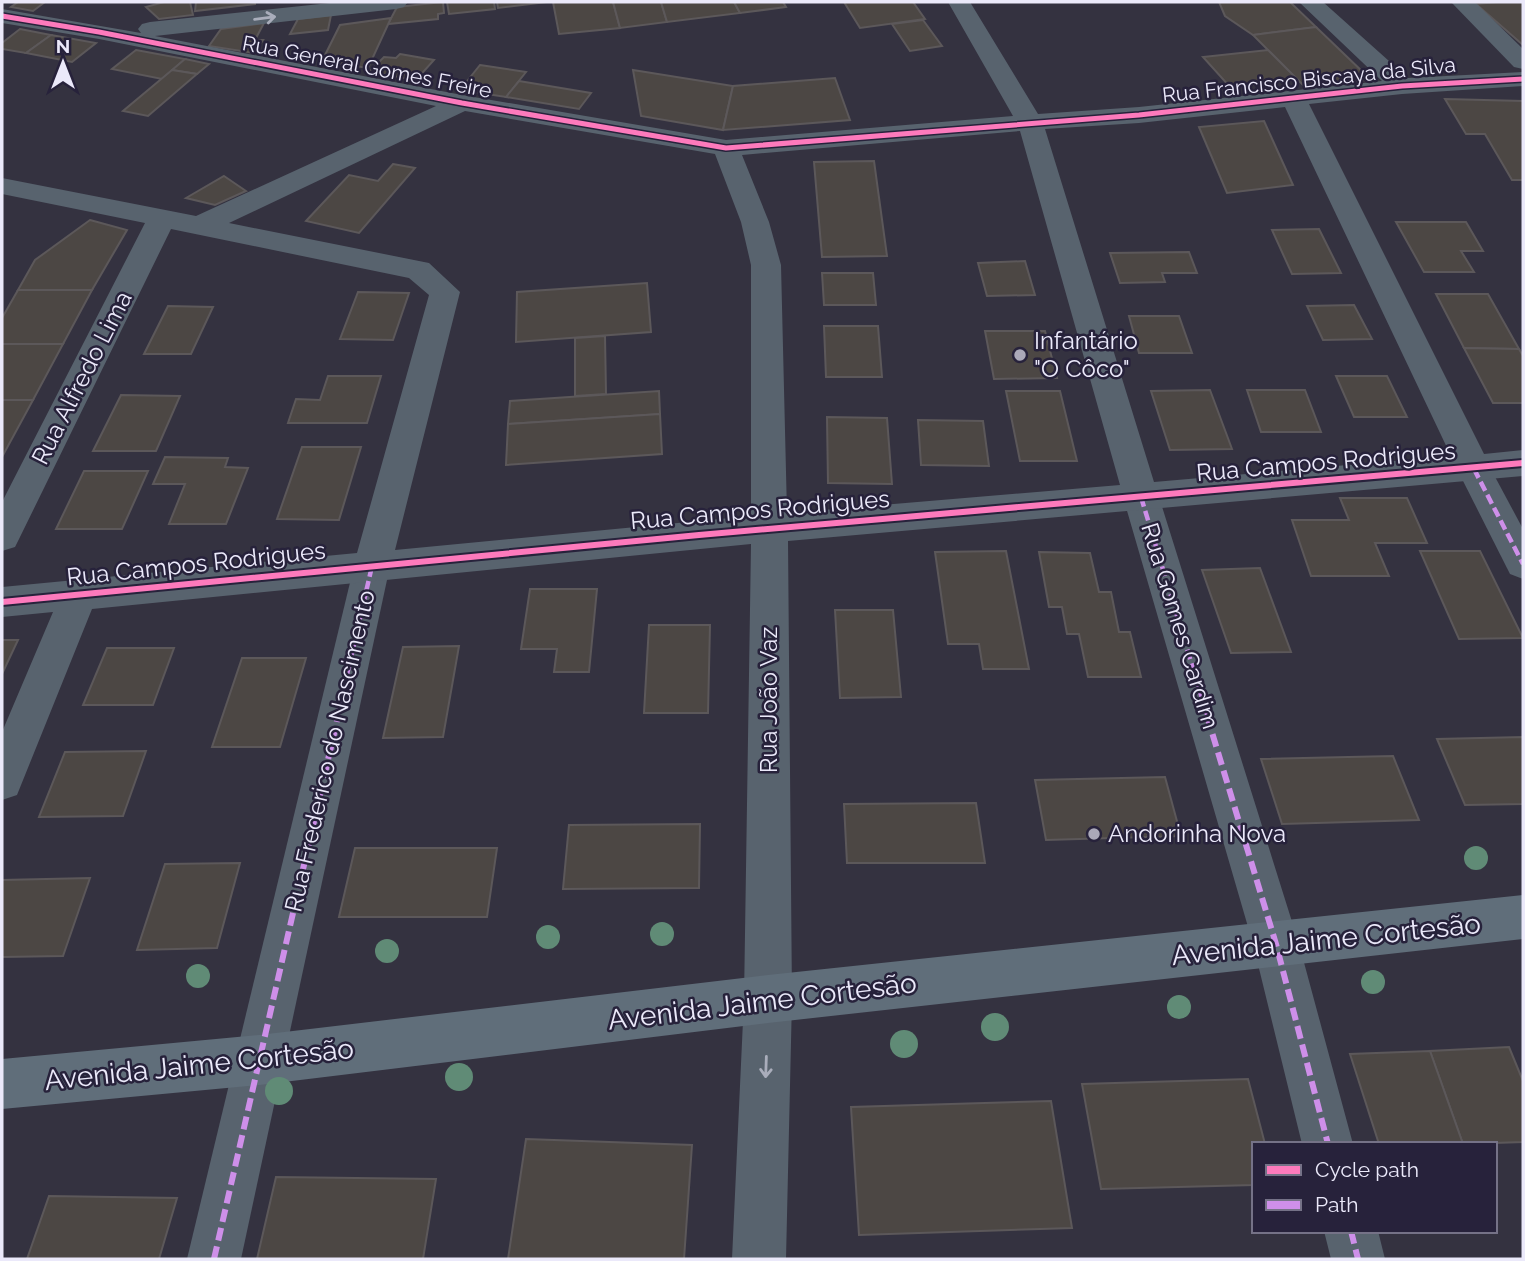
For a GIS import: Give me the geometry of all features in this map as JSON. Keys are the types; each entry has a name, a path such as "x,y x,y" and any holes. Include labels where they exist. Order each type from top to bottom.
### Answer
{"main road":[{"name":"Avenida Jaime Cortesão","path":"2,1084 259,1060 768,999 1523,917"}],"street":[{"path":"99,32 201,25 396,2"},
{"name":"Rua Gomes Cardim","path":"960,2 1030,122 1140,497 1276,944 1327,1142"},
{"path":"1310,2 1402,86"},
{"path":"1462,2 1523,62"},
{"name":"Rua General Gomes Freire","path":"2,16 99,32 462,103 726,148 1030,122"},
{"path":"187,50 186,37 201,25"},
{"name":"Rua Francisco Biscaya da Silva","path":"1030,122 1139,115 1402,86 1523,79"},
{"path":"1294,99 1523,564"},
{"path":"2,186 198,226 462,103"},
{"name":"Rua João Vaz","path":"726,148 755,222 766,265 769,528 768,999 759,1259"},
{"name":"Rua Alfredo Lima","path":"2,537 162,218"},
{"name":"Rua Frederico do Nascimento","path":"198,226 419,270 445,292 372,566 214,1259"},
{"name":"Rua Campos Rodrigues","path":"2,602 769,528 1523,463"},
{"path":"2,781 79,595"},
{"path":"1352,1233 1358,1259"}],"building":[{"path":"18,2 45,2 33,11 11,7"},
{"path":"164,2 190,2 193,15 159,19 146,7"},
{"path":"196,2 255,2 255,4 195,11"},
{"path":"443,2 444,13 438,14 438,19 388,24 397,7"},
{"path":"447,2 494,2 495,9 449,14"},
{"path":"497,2 547,2 498,8"},
{"path":"553,2 613,2 620,28 559,34"},
{"path":"613,2 661,2 667,22 620,28"},
{"path":"661,2 734,2 740,13 667,22"},
{"path":"734,2 783,2 786,7 740,13"},
{"path":"844,2 913,2 925,19 860,28"},
{"path":"1219,2 1290,2 1316,27 1253,35 1225,16"},
{"path":"1523,2 1523,45 1476,4"},
{"path":"331,15 328,30 290,34 298,19"},
{"path":"391,18 368,68 322,61 340,25"},
{"path":"923,20 942,46 910,51 892,24"},
{"path":"264,23 255,40 263,40 254,53 209,46 221,29"},
{"path":"1316,27 1368,77 1366,80 1305,87 1253,35"},
{"path":"20,29 51,35 26,53 2,49 2,43"},
{"path":"51,35 96,43 72,62 26,53"},
{"path":"136,50 185,59 162,79 112,69"},
{"path":"1268,50 1298,80 1230,87 1203,57"},
{"path":"400,54 434,60 416,80 369,72 384,57 396,58"},
{"path":"185,59 209,64 197,74 172,70"},
{"path":"480,65 526,72 506,97 460,90"},
{"path":"172,70 197,74 148,116 123,111"},
{"path":"633,70 733,86 723,130 641,116"},
{"path":"835,78 850,120 723,130 733,86"},
{"path":"519,81 591,93 579,109 506,97"},
{"path":"1445,99 1523,101 1523,180 1512,180 1485,134 1466,134"},
{"path":"1264,121 1293,185 1227,193 1199,127"},
{"path":"874,161 887,256 822,257 814,162"},
{"path":"393,164 415,168 359,233 306,221 349,175 378,181"},
{"path":"224,176 246,191 215,205 186,198"},
{"path":"90,220 127,230 92,290 18,290 35,260"},
{"path":"1396,222 1466,222 1483,251 1461,251 1474,272 1424,272"},
{"path":"1319,229 1341,273 1292,274 1272,230"},
{"path":"1189,252 1197,273 1162,273 1165,282 1120,283 1110,253"},
{"path":"1025,261 1035,295 987,296 978,263"},
{"path":"822,273 873,273 876,305 824,305"},
{"path":"647,283 651,332 516,342 517,292"},
{"path":"18,290 92,290 63,344 2,344 2,318"},
{"path":"358,292 409,293 393,340 340,339"},
{"path":"1436,294 1488,294 1519,349 1464,348"},
{"path":"1354,305 1372,339 1323,340 1307,306"},
{"path":"168,306 213,307 191,354 144,354"},
{"path":"1129,316 1179,316 1192,353 1139,353"},
{"path":"824,326 878,326 882,377 826,377"},
{"name":"Infantário \"O Côco\"","path":"985,331 1045,331 1057,378 994,379"},
{"path":"605,336 606,394 575,396 575,338"},
{"path":"2,344 63,344 33,400 2,400"},
{"path":"1464,348 1519,349 1523,356 1523,403 1493,403"},
{"path":"328,376 381,376 367,423 288,423 296,399 320,400"},
{"path":"1336,376 1387,376 1407,417 1354,417"},
{"path":"1210,390 1232,449 1170,450 1151,391"},
{"path":"1247,390 1305,390 1321,432 1261,432"},
{"path":"659,391 660,414 508,424 510,401"},
{"path":"1006,391 1060,391 1077,461 1020,461"},
{"path":"121,395 180,396 156,451 93,451"},
{"path":"2,400 33,400 2,457"},
{"path":"660,414 662,454 506,465 508,424"},
{"path":"827,417 887,418 892,484 828,483"},
{"path":"918,420 983,421 989,466 921,465"},
{"path":"302,447 361,447 339,520 277,519"},
{"path":"165,457 228,458 225,467 248,468 226,524 169,524 185,484 153,484"},
{"path":"84,471 148,471 122,529 56,529"},
{"path":"1340,498 1407,498 1427,543 1375,543 1389,576 1311,576 1292,520 1349,520"},
{"path":"1006,551 1029,669 983,669 979,644 948,644 935,552"},
{"path":"1420,551 1480,551 1523,638 1459,639"},
{"path":"1039,552 1090,553 1099,592 1111,592 1119,632 1130,632 1141,677 1088,677 1079,634 1067,634 1062,607 1049,607"},
{"path":"1260,568 1291,652 1231,653 1202,570"},
{"path":"530,589 597,589 589,672 554,672 557,649 521,649"},
{"path":"835,610 893,610 901,697 840,698"},
{"path":"649,625 710,625 708,713 644,713"},
{"path":"2,640 18,640 2,674"},
{"path":"459,646 443,737 383,738 403,647"},
{"path":"107,648 174,648 153,705 83,705"},
{"path":"242,658 306,658 280,747 212,747"},
{"path":"1523,737 1523,804 1465,805 1437,739"},
{"path":"146,751 123,816 39,817 65,752"},
{"path":"1393,756 1419,820 1282,824 1261,759"},
{"path":"1165,777 1181,836 1046,840 1035,780"},
{"path":"976,803 985,863 847,863 844,804"},
{"path":"700,824 699,888 563,889 569,825"},
{"path":"355,848 497,848 487,917 339,917"},
{"path":"240,863 217,948 137,950 165,864"},
{"path":"90,878 63,956 2,957 2,880"},
{"path":"1509,1047 1523,1081 1523,1142 1462,1142 1430,1051"},
{"path":"1430,1051 1462,1142 1378,1142 1350,1054"},
{"path":"1248,1079 1264,1142 1252,1142 1252,1185 1101,1189 1082,1084"},
{"path":"1051,1101 1072,1228 859,1235 851,1107"},
{"path":"526,1139 692,1145 684,1259 508,1259"},
{"path":"276,1177 436,1179 423,1259 257,1259"},
{"path":"49,1196 177,1198 159,1259 27,1259"}],"marked path":[{"path":"1474,469 1523,564"},
{"path":"1141,497 1276,944 1327,1142"},
{"path":"214,1259 372,566"},
{"path":"1352,1233 1358,1259"}],"cycle path":[{"path":"2,16 99,32 462,103 726,148 1139,115 1402,86 1523,79"},
{"path":"2,602 699,535 1523,463"}],"place":[{"name":"Infantário \"O Côco\"","path":"1020,355"},
{"name":"Andorinha Nova","path":"1094,834"}]}
